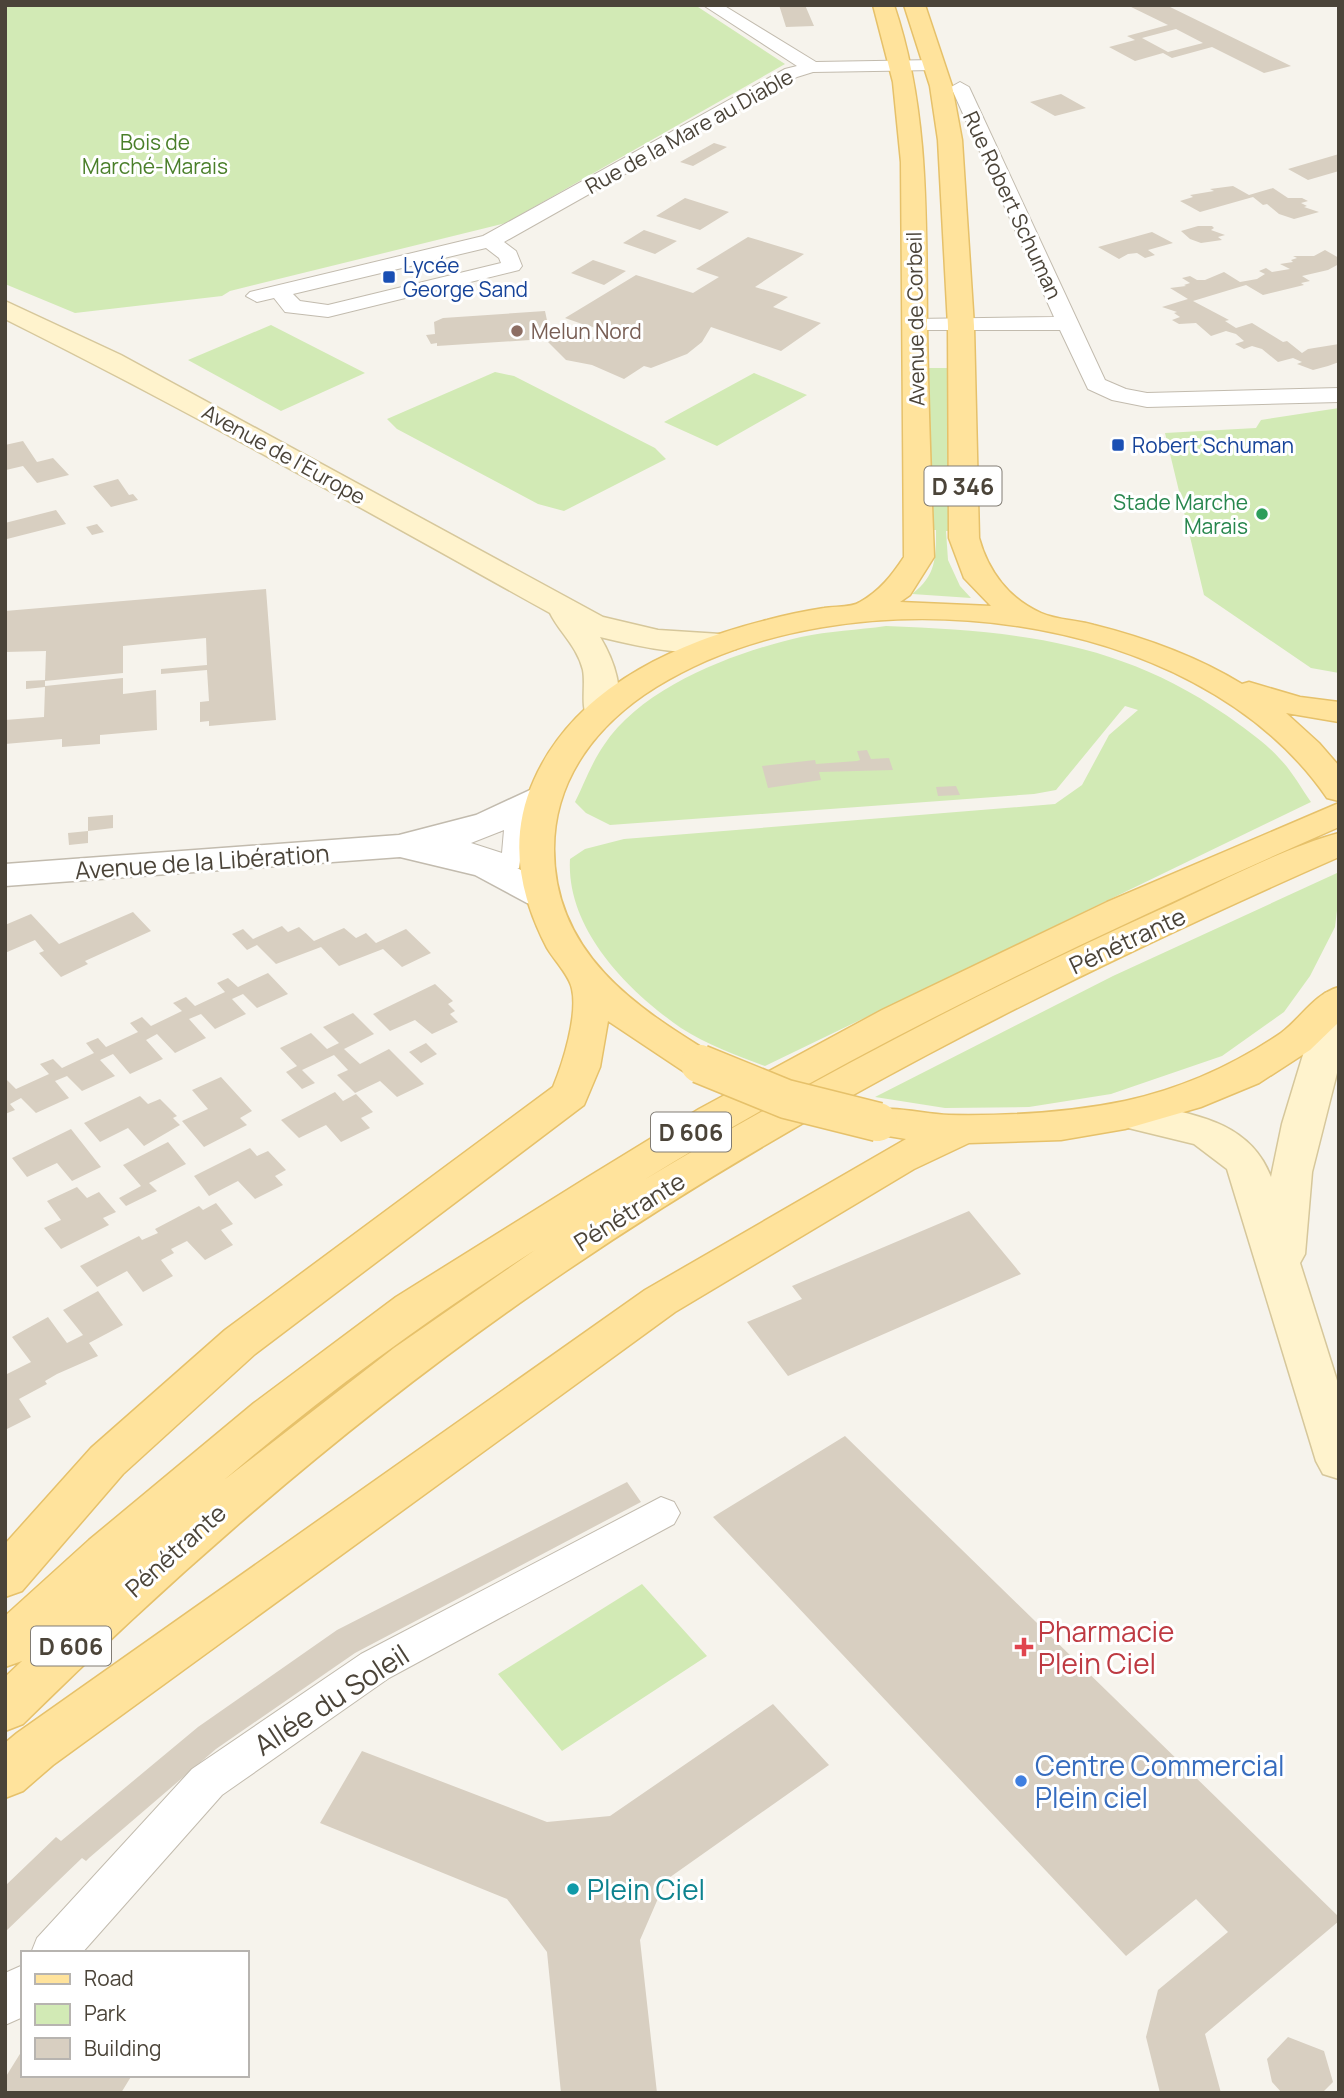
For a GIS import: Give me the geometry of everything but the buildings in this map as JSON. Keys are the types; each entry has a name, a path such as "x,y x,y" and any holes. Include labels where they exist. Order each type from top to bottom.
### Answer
{"main road":[{"name":"Avenue de Corbeil","path":"865,614 899,588 919,557 914,159 908,97 883,5"},
{"name":"D 346","path":"914,5 935,65 950,140 961,326 964,538 970,565 985,585 1029,619"},
{"name":"Avenue de l'Europe","path":"5,309 111,361 292,457 592,624 627,635 683,642 724,642"},
{"name":"Avenue de l'Europe","path":"559,608 582,631 597,656 602,692 600,712"},
{"path":"1338,1001 1300,1036 1258,1066 1208,1088 1130,1115 1048,1127 962,1130 878,1122 786,1099 700,1065 641,1029 591,985 564,946 540,895 535,847 543,794 562,758 600,712 666,668 724,642 778,626 865,614 933,612 1029,619 1129,643 1221,684 1296,706 1339,712"},
{"path":"1221,684 1293,736 1337,795"},
{"name":"Pénétrante","path":"5,1646 106,1555 271,1415 411,1309 602,1187 768,1087 895,1019 1120,910 1337,795"},
{"name":"Pénétrante","path":"5,1709 226,1504 495,1298 586,1238 717,1156 856,1075 947,1027 1074,964 1339,844"},
{"path":"5,1577 107,1461 240,1342 570,1095 584,1061 590,1035 591,985"},
{"path":"1282,1277 1292,1172 1302,1124 1338,1001"},
{"path":"1130,1115 1206,1133 1239,1156 1250,1171 1339,1461"},
{"path":"5,1774 56,1733 660,1301 900,1159 962,1130"}],"street":[{"path":"711,5 812,67"},
{"name":"Rue de la Mare au Diable","path":"236,300 252,304 258,301 257,296 490,241 791,73 812,67 935,65"},
{"name":"Rue Robert Schuman","path":"960,87 1090,377 1104,390 1156,400 1339,395"},
{"path":"279,291 293,307 328,311 512,266 509,255 490,241"},
{"name":"Rue Robert Schuman","path":"914,325 1067,323"},
{"name":"Avenue de la Libération","path":"5,875 400,846 488,823 543,794"},
{"name":"Avenue de la Libération","path":"400,846 487,867 540,895"},
{"name":"Allée du Soleil","path":"55,1951 207,1782 375,1666 661,1513"},
{"path":"5,2004 21,1988"}],"green space":[{"name":"Bois de Marché-Marais","path":"5,5 695,5 785,64 506,223 230,291 222,296 75,313 5,284"},
{"path":"271,325 365,373 281,411 188,360"},
{"path":"929,368 947,368 951,531 946,531 948,560 960,586 971,598 912,594 930,573 936,549 936,530 930,530"},
{"path":"495,372 514,376 655,448 666,459 564,511 538,504 397,429 387,419"},
{"path":"754,373 807,395 717,446 664,422"},
{"name":"Stade Marche Marais","path":"1339,408 1339,673 1311,668 1204,595 1165,433 1256,428 1261,420"},
{"path":"886,626 978,631 1063,644 1145,670 1186,690 1226,715 1268,747 1292,774 1311,802 765,1066 733,1054 681,1028 661,1013 622,977 604,956 578,910 571,885 570,859 585,849 624,839 1055,804 1082,785 1109,735 1138,710 1125,706 1056,790 1034,794 610,825 586,813 575,802 604,745 621,724 642,705 692,674 775,644 812,635"},
{"path":"1337,873 1339,894 1335,927 1310,976 1284,1012 1222,1056 1111,1094 1029,1107 945,1108 875,1097 1113,976"},
{"path":"642,1584 707,1656 562,1751 498,1674"}],"place":[{"name":"Lycée George Sand","path":"389,277"},
{"name":"Melun Nord","path":"517,331"},
{"name":"Robert Schuman","path":"1118,445"},
{"name":"Stade Marche Marais","path":"1262,514"},
{"name":"Pharmacie Plein Ciel","path":"1024,1647"},
{"name":"Centre Commercial Plein ciel","path":"1021,1781"},
{"name":"Plein Ciel","path":"573,1889"}]}
